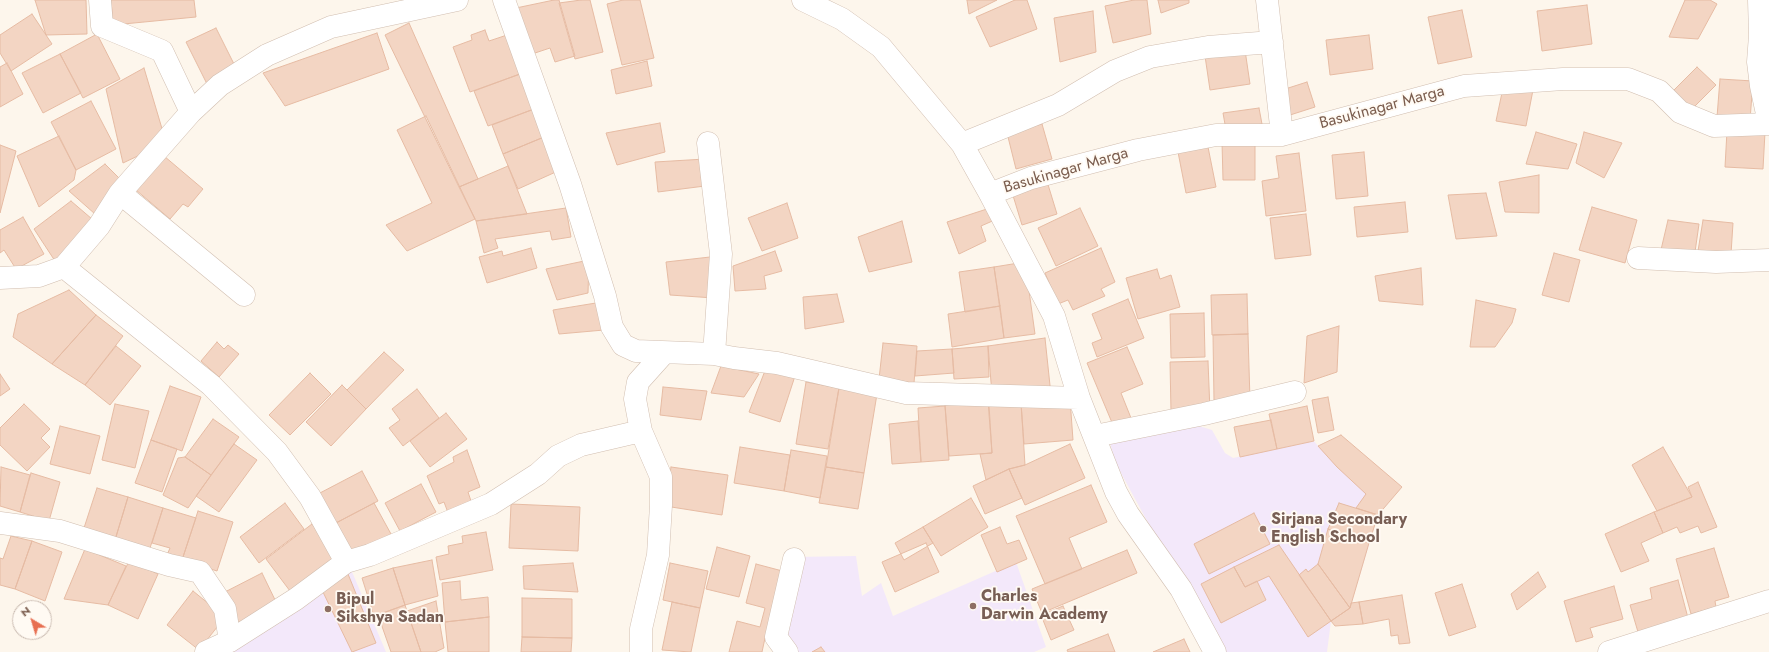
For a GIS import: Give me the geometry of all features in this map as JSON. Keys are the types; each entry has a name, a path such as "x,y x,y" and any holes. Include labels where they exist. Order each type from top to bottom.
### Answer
{"street":[{"path":"100,0 102,26 162,51 191,112"},
{"path":"0,278 39,276 64,267 99,226 120,193 191,112 220,85 267,55 331,27 457,0"},
{"path":"504,0 570,184 605,296 612,327 622,345 636,351 714,354 777,363 906,393 1079,398"},
{"path":"803,0 842,19 881,47 962,144 1054,316 1079,398 1116,492 1181,589 1215,652"},
{"path":"1267,0 1282,135"},
{"path":"1759,0 1760,34 1758,62 1761,86 1769,124"},
{"path":"962,144 1058,105 1115,71 1150,57 1208,46 1272,42"},
{"name":"Basukinagar Marga","path":"990,194 1031,178 1146,149 1216,135 1282,135 1464,86 1563,79 1628,79 1658,91 1680,112 1714,126 1769,124"},
{"path":"708,143 721,254 714,354"},
{"path":"120,193 244,295"},
{"path":"1638,258 1716,262 1769,260"},
{"path":"64,267 211,385 277,452 310,497 346,562"},
{"path":"641,652 641,629 658,555 661,477 642,431 635,399 638,382 664,353"},
{"path":"1095,436 1204,414 1295,392"},
{"path":"206,652 230,640 296,599 346,562 370,555 491,504 538,474 558,456 581,445 642,431"},
{"path":"0,524 60,531 200,572 225,608 230,640"},
{"path":"787,652 776,637 794,559"},
{"path":"1609,652 1769,601"}],"shaded area":[{"name":"Sirjana Secondary English School","path":"1199,426 1212,430 1225,453 1233,458 1314,441 1318,446 1341,435 1402,487 1378,515 1350,608 1331,621 1327,652 1215,652 1182,585 1116,464 1110,443"},
{"name":"Charles Darwin Academy","path":"856,556 862,596 881,583 893,616 1016,562 1046,647 1034,652 791,652 787,648 792,557"},
{"name":"Bipul Sikshya Sadan","path":"350,567 386,652 225,652"}],"building":[{"path":"35,0 86,0 87,34 46,35"},
{"path":"111,0 194,0 196,17 113,25"},
{"path":"559,0 575,56 555,62 550,48 532,54 516,8"},
{"path":"590,0 603,52 575,59 559,3"},
{"path":"623,0 640,0 654,58 622,65 607,4"},
{"path":"967,0 997,0 969,14"},
{"path":"1015,0 1027,0 1037,29 990,47 976,17"},
{"path":"1134,0 1147,0 1151,34 1113,43 1105,6"},
{"path":"1158,0 1189,0 1189,3 1161,13"},
{"path":"1685,0 1710,0 1717,4 1698,39 1669,37"},
{"path":"1587,5 1592,44 1542,51 1537,11"},
{"path":"1462,10 1472,57 1438,64 1428,17"},
{"path":"1093,11 1096,52 1060,62 1054,18"},
{"path":"32,14 52,44 11,71 0,53 0,35"},
{"path":"409,23 478,179 459,187 385,35"},
{"path":"216,28 238,72 208,86 186,42"},
{"path":"485,30 489,41 507,35 520,74 470,92 453,47 472,40 471,35"},
{"path":"377,33 389,69 285,106 263,73"},
{"path":"97,34 120,79 83,98 60,54"},
{"path":"1369,35 1373,69 1330,75 1326,40"},
{"path":"1245,50 1250,84 1210,90 1205,56"},
{"path":"60,54 81,93 43,113 22,73"},
{"path":"647,61 652,86 616,94 611,70"},
{"path":"7,63 23,94 0,107 0,67"},
{"path":"1697,67 1716,85 1692,109 1673,91"},
{"path":"144,68 163,132 142,154 123,163 106,89"},
{"path":"520,74 534,109 488,126 474,91"},
{"path":"1720,79 1753,81 1750,120 1717,117"},
{"path":"1307,82 1315,107 1287,116 1279,91"},
{"path":"1503,88 1533,90 1526,126 1496,121"},
{"path":"91,101 116,149 76,170 51,122"},
{"path":"1259,108 1262,124 1226,130 1223,113"},
{"path":"534,109 544,137 503,154 492,125"},
{"path":"426,116 475,219 407,251 386,225 432,203 397,130"},
{"path":"660,123 665,152 617,165 606,133"},
{"path":"1042,124 1052,159 1016,169 1007,133"},
{"path":"1727,131 1765,132 1763,169 1725,167"},
{"path":"1536,132 1577,144 1568,169 1526,164"},
{"path":"1584,132 1622,143 1604,178 1576,163"},
{"path":"59,136 76,170 74,180 39,207 17,156"},
{"path":"544,137 558,171 518,189 503,154"},
{"path":"1255,141 1255,180 1223,180 1222,142"},
{"path":"1207,142 1216,187 1186,193 1177,147"},
{"path":"0,145 16,151 0,213"},
{"path":"1364,152 1368,196 1336,199 1332,155"},
{"path":"1299,153 1306,211 1266,216 1262,181 1279,178 1276,156"},
{"path":"164,156 203,189 188,207 183,204 170,219 136,190"},
{"path":"705,159 705,186 658,192 655,162"},
{"path":"105,164 119,178 95,214 69,191"},
{"path":"508,166 527,214 476,221 459,187"},
{"path":"1539,175 1539,213 1505,212 1499,182"},
{"path":"1046,178 1057,214 1022,225 1011,189"},
{"path":"1486,193 1497,236 1456,239 1448,195"},
{"path":"71,201 92,219 55,261 34,229"},
{"path":"1405,202 1408,232 1357,237 1354,207"},
{"path":"787,203 798,238 762,251 748,218"},
{"path":"993,207 997,219 981,226 986,241 959,254 947,222"},
{"path":"1592,207 1637,220 1625,263 1579,250"},
{"path":"566,208 571,237 552,240 550,231 495,239 498,248 484,253 476,221"},
{"path":"1080,208 1098,246 1056,266 1038,228"},
{"path":"1306,214 1311,255 1275,259 1270,218"},
{"path":"23,217 44,254 16,269 4,250 0,253 0,230"},
{"path":"1668,220 1699,224 1694,259 1660,254"},
{"path":"1703,220 1733,223 1731,254 1698,251"},
{"path":"902,221 912,262 869,272 858,237"},
{"path":"531,248 537,268 487,283 479,257 502,251 503,256"},
{"path":"1101,248 1115,282 1101,289 1105,296 1073,310 1068,300 1058,304 1045,273"},
{"path":"775,251 782,271 764,276 766,289 735,291 733,266"},
{"path":"1554,253 1580,260 1569,302 1542,295"},
{"path":"710,257 714,298 670,295 666,262"},
{"path":"589,260 588,293 557,300 546,269"},
{"path":"1025,262 1035,334 1004,338 994,267"},
{"path":"994,267 1000,306 965,312 959,272"},
{"path":"1421,268 1423,305 1379,301 1375,276"},
{"path":"1157,269 1160,279 1171,275 1180,307 1138,319 1126,278"},
{"path":"69,290 96,315 52,364 13,337 18,314"},
{"path":"837,294 844,322 805,329 803,297"},
{"path":"1247,294 1248,334 1212,335 1211,295"},
{"path":"1128,299 1144,338 1097,357 1092,343 1102,339 1092,314"},
{"path":"1476,300 1516,309 1512,323 1495,347 1470,347"},
{"path":"596,303 604,330 559,334 553,310"},
{"path":"1000,306 1004,338 952,347 948,314"},
{"path":"1204,313 1205,357 1171,358 1170,314"},
{"path":"96,315 123,336 85,385 52,364"},
{"path":"1339,326 1337,372 1304,383 1307,336"},
{"path":"1248,334 1250,400 1214,401 1213,335"},
{"path":"1045,338 1051,395 992,394 988,346"},
{"path":"217,342 224,349 228,345 239,354 219,377 201,361"},
{"path":"883,343 917,346 914,383 879,379"},
{"path":"116,346 141,366 110,405 85,385"},
{"path":"988,346 989,377 954,379 952,349"},
{"path":"1127,347 1143,384 1121,393 1131,418 1113,425 1087,363"},
{"path":"952,349 954,373 915,376 917,351"},
{"path":"384,352 404,370 366,409 347,390"},
{"path":"1208,361 1210,411 1171,412 1170,362"},
{"path":"768,363 796,373 780,422 749,412"},
{"path":"721,366 759,374 744,397 711,393"},
{"path":"310,373 331,394 290,435 269,415"},
{"path":"0,374 10,389 0,396"},
{"path":"806,382 839,388 828,449 796,444"},
{"path":"342,385 366,409 331,446 306,422"},
{"path":"170,386 201,397 182,451 151,440"},
{"path":"663,387 707,391 701,420 660,415"},
{"path":"839,388 877,394 864,473 826,467"},
{"path":"417,389 439,418 403,446 389,428 400,420 392,409"},
{"path":"1328,397 1334,430 1318,433 1312,400"},
{"path":"1070,399 1073,440 1024,444 1021,403"},
{"path":"988,401 992,453 949,456 945,405"},
{"path":"1021,403 1025,465 1009,469 986,480 980,454 992,453 989,405"},
{"path":"24,404 50,429 41,438 50,447 27,471 0,445 0,428"},
{"path":"115,404 149,411 135,468 102,460"},
{"path":"945,406 949,460 921,462 918,408"},
{"path":"1307,406 1314,441 1277,449 1269,414"},
{"path":"446,413 467,439 430,467 410,441"},
{"path":"213,419 239,437 211,475 185,457"},
{"path":"1271,420 1277,449 1240,457 1234,427"},
{"path":"918,421 921,462 892,464 889,424"},
{"path":"60,426 100,436 90,474 50,464"},
{"path":"1341,435 1402,487 1378,515 1356,508 1366,494 1337,467 1318,446"},
{"path":"151,440 177,449 162,492 135,483"},
{"path":"234,444 257,460 219,512 196,496"},
{"path":"1070,444 1085,478 1025,505 1009,469 1025,465"},
{"path":"740,447 790,455 784,491 734,483"},
{"path":"1663,447 1692,497 1657,511 1632,465"},
{"path":"467,450 480,487 468,492 473,507 450,518 444,502 439,504 427,476 454,462 453,457"},
{"path":"791,450 827,456 820,498 784,491"},
{"path":"185,457 211,475 188,508 163,495 178,458"},
{"path":"1,467 30,475 20,512 0,506"},
{"path":"671,467 728,475 722,515 665,506"},
{"path":"826,467 864,473 858,509 819,503"},
{"path":"1009,469 1022,498 985,514 973,486"},
{"path":"362,471 378,501 334,524 318,494"},
{"path":"31,473 60,482 49,521 20,512"},
{"path":"1698,482 1717,527 1701,533 1698,526 1680,533 1677,527 1663,533 1654,512 1692,497 1688,487"},
{"path":"421,484 436,512 400,531 385,503"},
{"path":"1091,485 1107,522 1069,538 1082,569 1045,584 1016,516"},
{"path":"97,488 128,497 115,540 83,531"},
{"path":"128,497 163,508 149,551 115,540"},
{"path":"971,498 988,527 941,556 923,527"},
{"path":"285,503 304,529 259,563 240,537"},
{"path":"374,503 391,534 351,556 334,524"},
{"path":"1339,503 1378,515 1369,543 1328,529"},
{"path":"511,504 580,507 578,551 509,548"},
{"path":"163,508 196,518 182,560 167,555 170,548 152,543"},
{"path":"198,511 233,522 217,571 182,560"},
{"path":"1654,512 1663,533 1641,543 1649,561 1621,572 1605,534"},
{"path":"1254,513 1270,544 1209,574 1194,544"},
{"path":"312,524 339,560 293,595 266,559"},
{"path":"923,527 933,543 904,560 895,543"},
{"path":"1000,527 1007,544 1019,540 1027,559 997,572 981,535"},
{"path":"1328,529 1369,543 1350,608 1318,564"},
{"path":"486,532 493,570 440,580 436,557 449,554 448,546 463,543 462,536"},
{"path":"11,536 32,541 15,589 0,585 0,558 3,559"},
{"path":"32,541 62,552 45,600 15,589"},
{"path":"926,543 939,572 895,592 882,562"},
{"path":"1279,545 1331,621 1308,637 1269,576 1245,587 1234,567"},
{"path":"717,547 750,556 739,597 706,589"},
{"path":"1714,548 1729,597 1715,601 1716,607 1691,614 1676,559"},
{"path":"85,549 126,566 108,605 64,599"},
{"path":"1127,550 1137,573 1042,613 1032,589"},
{"path":"432,560 438,596 405,605 393,568"},
{"path":"129,561 158,574 138,619 108,605"},
{"path":"573,563 578,592 524,589 523,566"},
{"path":"670,563 708,571 700,608 663,600"},
{"path":"756,564 790,573 772,640 765,638 762,652 729,652 737,621 760,627 765,608 746,603"},
{"path":"1318,564 1350,608 1331,621 1299,575 1306,569 1308,572"},
{"path":"1234,567 1245,587 1257,581 1266,600 1221,623 1201,584"},
{"path":"393,568 405,605 374,616 362,578"},
{"path":"1538,572 1546,587 1517,610 1511,594"},
{"path":"262,573 278,606 238,626 221,594"},
{"path":"348,574 376,643 352,652 322,590"},
{"path":"1678,580 1688,618 1638,632 1630,605 1652,599 1650,588"},
{"path":"460,581 461,600 488,597 489,617 445,622 442,583"},
{"path":"1462,584 1476,627 1449,636 1435,593"},
{"path":"1614,586 1623,619 1590,628 1593,637 1576,642 1564,601"},
{"path":"193,591 225,617 199,650 167,625"},
{"path":"1402,595 1410,643 1399,644 1398,635 1391,636 1389,619 1363,624 1359,602"},
{"path":"522,598 572,599 572,638 522,637"},
{"path":"436,601 444,648 435,652 421,652 407,611"},
{"path":"672,602 700,608 691,652 662,650"},
{"path":"1359,602 1363,624 1335,626 1331,621 1350,608 1351,603"},
{"path":"405,605 421,652 391,652 378,615"},
{"path":"1063,606 1074,630 1051,640 1041,615"},
{"path":"489,617 489,652 448,652 445,622"},
{"path":"1108,634 1115,652 1068,652 1067,650"},
{"path":"522,637 572,638 571,652 521,652"},
{"path":"1184,639 1190,652 1153,652"},
{"path":"821,647 825,652 812,652"}],"place":[{"name":"Sirjana Secondary English School","path":"1263,529"},
{"name":"Charles Darwin Academy","path":"973,606"},
{"name":"Bipul Sikshya Sadan","path":"328,609"}]}
